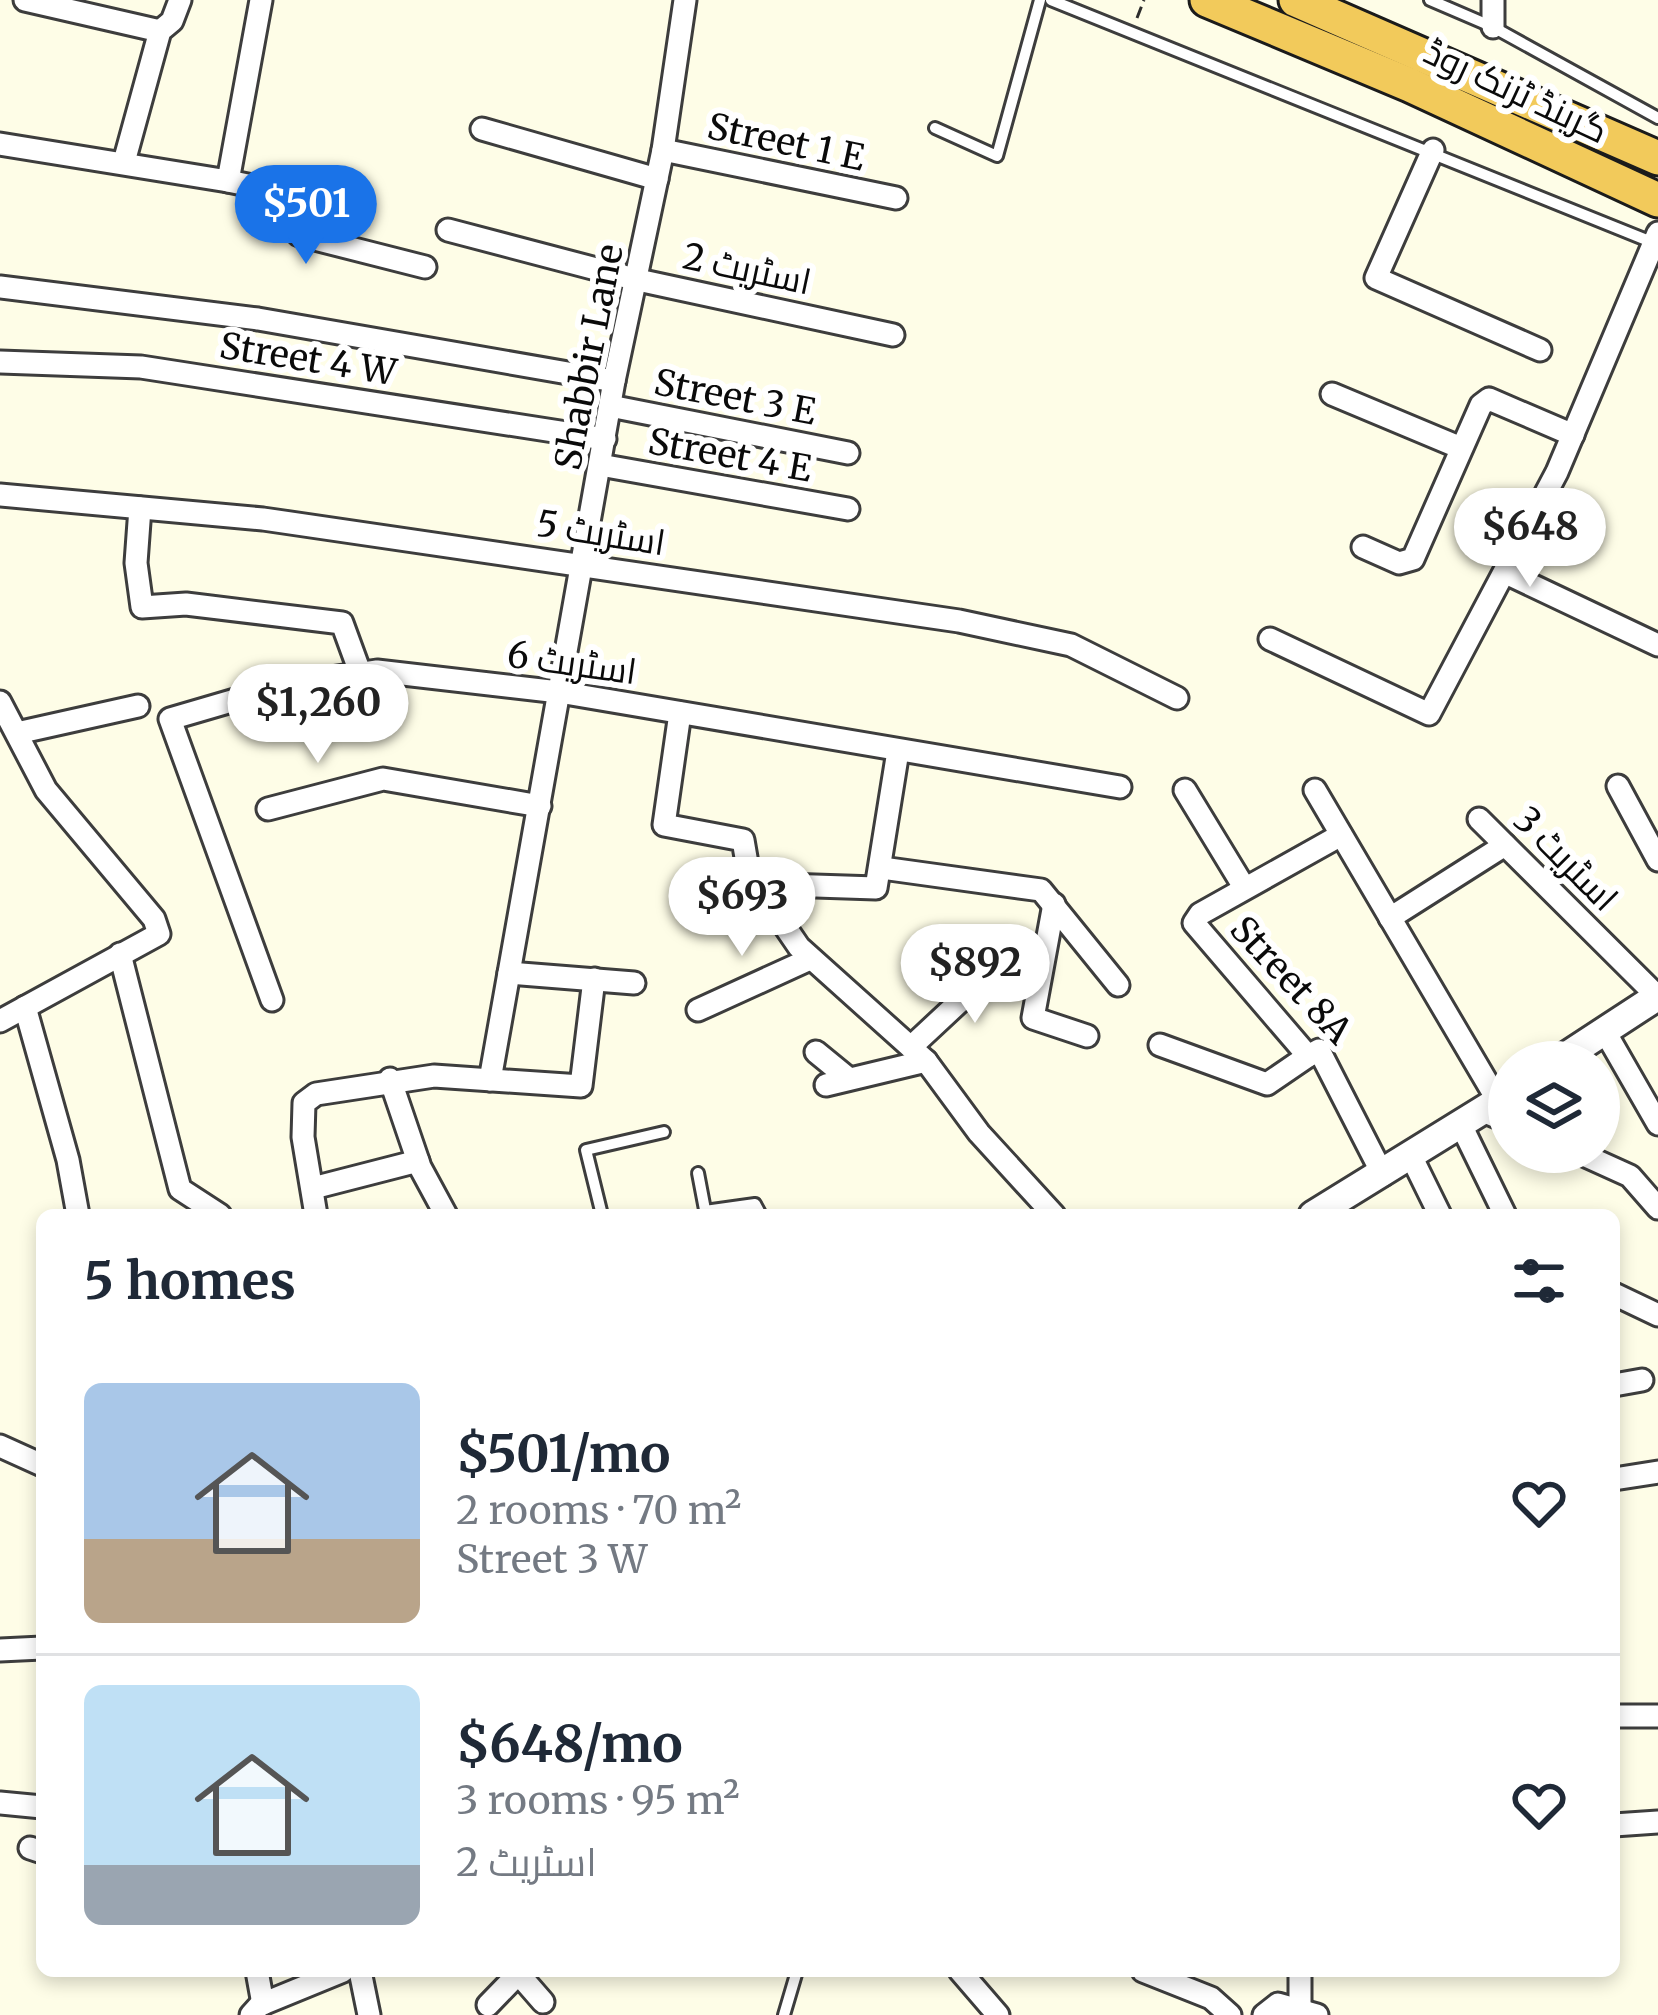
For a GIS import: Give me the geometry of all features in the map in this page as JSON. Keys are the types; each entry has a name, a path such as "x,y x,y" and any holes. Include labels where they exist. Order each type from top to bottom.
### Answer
{"highway":[{"name":"گرینڈ ٹرنک روڈ","path":"1207,0 1410,85 1658,200"},
{"name":"گرینڈ ٹرنک روڈ","path":"1296,0 1658,158"}],"street":[{"path":"25,0 160,31"},
{"path":"124,162 160,31 172,21 179,0"},
{"path":"229,182 261,0"},
{"name":"Shabbir Lane","path":"490,1080 614,381 663,150 686,0"},
{"path":"1493,0 1493,27"},
{"path":"482,129 657,178"},
{"path":"0,144 300,196 298,235 425,267"},
{"name":"Street 1 E","path":"663,150 896,198"},
{"path":"1433,150 1376,278 1540,350"},
{"name":"اسٹریٹ 2","path":"448,230 638,280 893,335"},
{"path":"1270,639 1429,714 1506,573 1573,435 1656,238"},
{"path":"0,287 258,320 614,381"},
{"name":"Street 4 W","path":"0,362 141,367 605,439"},
{"path":"1332,394 1461,448"},
{"path":"1363,547 1399,563 1413,559 1481,405 1489,399 1573,435"},
{"name":"Street 3 E","path":"610,406 848,453"},
{"name":"Street 4 E","path":"600,465 848,509"},
{"name":"اسٹریٹ 5","path":"0,495 585,563 1016,632 1071,645 1177,698"},
{"path":"140,508 136,563 142,607 186,604 342,623 361,675"},
{"path":"1506,573 1658,645"},
{"name":"اسٹریٹ 6","path":"272,1000 170,719 290,684 377,671 559,692 1120,787"},
{"path":"0,1021 159,934 154,920 46,790 7,720 138,706"},
{"path":"680,712 664,825 743,840 748,875 761,884 810,958 919,1054 979,1133 1049,1209"},
{"path":"761,884 872,892 882,868 898,751"},
{"path":"268,809 383,779 540,806"},
{"path":"1618,787 1657,854"},
{"path":"1185,790 1244,887"},
{"path":"1315,790 1390,918 1488,1103"},
{"name":"اسٹریٹ 3","path":"1479,819 1658,996"},
{"name":"Street 8A","path":"1341,835 1244,887 1200,914 1194,923 1308,1056 1319,1050 1383,1175"},
{"path":"1390,918 1505,845"},
{"path":"882,868 1041,890 1118,986"},
{"path":"1054,904 1033,1018 1087,1036"},
{"path":"120,954 180,1189 211,1209"},
{"path":"698,1010 810,958"},
{"path":"826,1085 919,1054 1000,964"},
{"path":"509,973 634,983"},
{"path":"315,1209 303,1137 304,1103 316,1094 390,1079 581,1086 594,979"},
{"path":"1588,1041 1658,996"},
{"path":"25,1007 77,1209"},
{"path":"1604,1030 1658,1124"},
{"path":"1160,1045 1267,1084 1308,1056"},
{"path":"816,1052 850,1079"},
{"path":"390,1079 418,1161 443,1209"},
{"path":"1326,1209 1488,1113"},
{"path":"1412,1158 1437,1209"},
{"path":"313,1188 418,1161"},
{"path":"1620,1171 1630,1175 1658,1208"},
{"path":"1500,1173 1504,1209"},
{"path":"1620,1297 1658,1315"},
{"path":"1620,1384 1642,1380"},
{"path":"0,1446 36,1462"},
{"path":"1620,1479 1658,1472"},
{"path":"0,1650 36,1648"},
{"path":"1620,1717 1658,1716"},
{"path":"0,1803 36,1806"},
{"path":"1620,1825 1658,1822"},
{"path":"257,1977 257,2009 330,1977"},
{"path":"361,1977 369,2015"},
{"path":"488,2005 513,1977"},
{"path":"521,1977 543,2002"},
{"path":"965,1977 998,2015"},
{"path":"1158,1977 1211,1999 1230,2015"},
{"path":"1264,2015 1278,2004 1309,2012 1301,1977"}],"lane":[{"path":"935,128 997,156 1040,0"},
{"path":"1051,0 1656,238"},
{"path":"1430,0 1493,27 1658,118"},
{"path":"601,1209 586,1150 664,1132"},
{"path":"698,1173 704,1209"},
{"path":"727,1209 755,1204 758,1209"},
{"path":"784,2015 795,1977"}],"path":[{"path":"1135,24 1144,0"}]}
